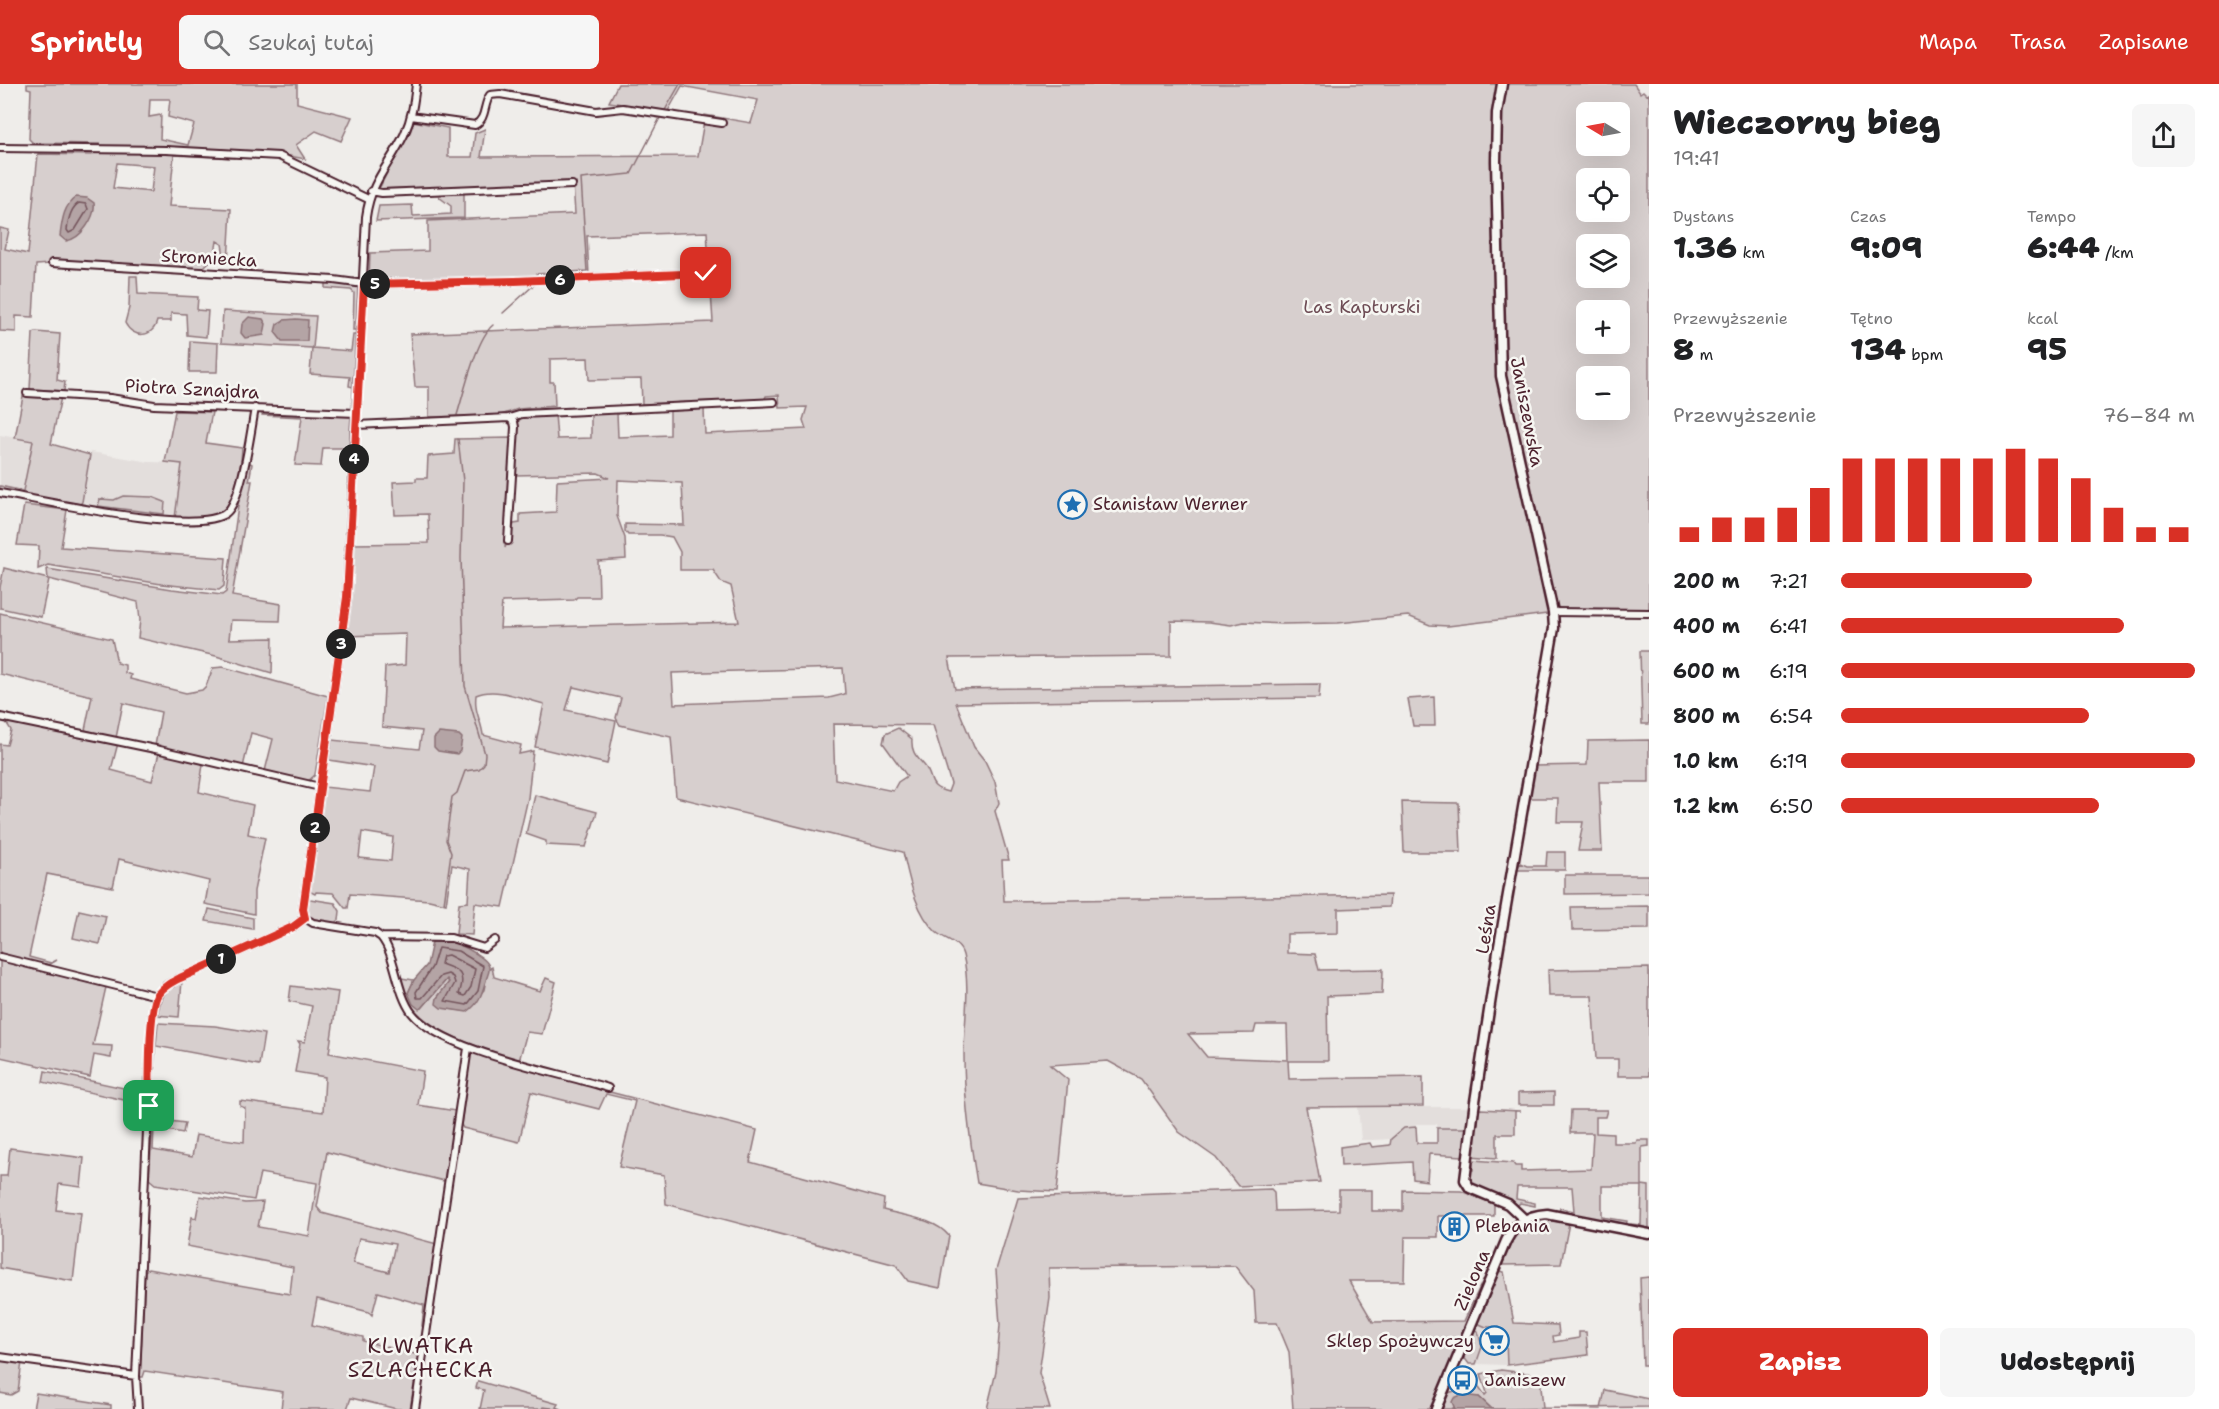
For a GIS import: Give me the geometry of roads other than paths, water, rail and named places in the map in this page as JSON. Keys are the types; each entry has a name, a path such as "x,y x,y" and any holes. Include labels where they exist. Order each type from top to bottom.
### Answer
{"street":[{"path":"416,84 411,116 403,136 370,191 368,199 347,597 303,909 305,918 313,923 375,933 381,937 451,938 484,948 495,940"},
{"name":"Janiszewska","path":"1502,84 1496,131 1501,376 1553,612"},
{"path":"411,116 476,125 483,117 487,99 495,94 596,111 617,107 722,123"},
{"path":"0,148 166,150 279,156 368,199"},
{"path":"370,191 382,193 572,185"},
{"name":"Stromiecka","path":"52,263 334,280 364,284 706,273"},
{"name":"Piotra Sznajdra","path":"27,393 110,398 154,405 356,412"},
{"path":"356,425 509,418 522,414 774,402"},
{"path":"0,494 165,521 209,521 227,513 237,495 255,408"},
{"path":"508,541 515,426 509,418"},
{"path":"1553,612 1649,613"},
{"name":"Leśna","path":"1524,1219 1508,1204 1470,1188 1465,1174 1498,952 1553,636 1553,612"},
{"path":"0,717 149,747 320,787"},
{"path":"138,1409 136,1376 152,1018 157,996 167,985 180,978 293,927 305,918"},
{"path":"381,937 404,999 414,1016 431,1030 468,1048 608,1088"},
{"path":"0,957 157,996"},
{"path":"416,1409 468,1048"},
{"path":"1524,1219 1536,1215 1552,1215 1649,1234"},
{"name":"Zielona","path":"1436,1409 1506,1241 1515,1227 1524,1219"},
{"path":"0,1357 136,1376"}],"water":[{"path":"76,197 87,198 94,203 93,215 82,232 66,241 60,236 63,220 68,205"},
{"path":"249,317 263,319 266,324 264,335 245,338 241,333 242,324"},
{"path":"284,320 308,320 307,341 282,341 275,332 277,324"},
{"path":"439,733 459,735 462,738 460,751 457,754 438,751 434,747 434,738"},
{"path":"432,942 455,943 473,952 489,967 481,994 474,1006 467,1012 441,1008 436,1004 437,998 449,982 447,979 422,1008 419,1009 413,1004 408,993 414,980 427,965"},
{"path":"1461,1395 1479,1397 1492,1409 1455,1409 1452,1402 1454,1398"}],"waterway":[{"path":"664,112 680,84"},
{"path":"536,278 536,274 587,271 581,179 631,174 661,116"},
{"path":"503,313 536,283"},
{"path":"457,415 476,354 493,325"},
{"path":"444,903 451,853 446,840 452,797 457,793 465,771 479,769 484,764 485,754 465,686 461,558 463,481 458,439"}],"place":[{"name":"Stanisław Werner","path":"1072,504"},
{"name":"Plebania","path":"1454,1226"},
{"name":"Sklep Spożywczy","path":"1495,1341"},
{"name":"Janiszew","path":"1463,1380"}],"district":[{"name":"KLWATKA SZLACHECKA","path":"421,1358"}],"park label":[{"name":"Las Kapturski","path":"1362,307"}]}
